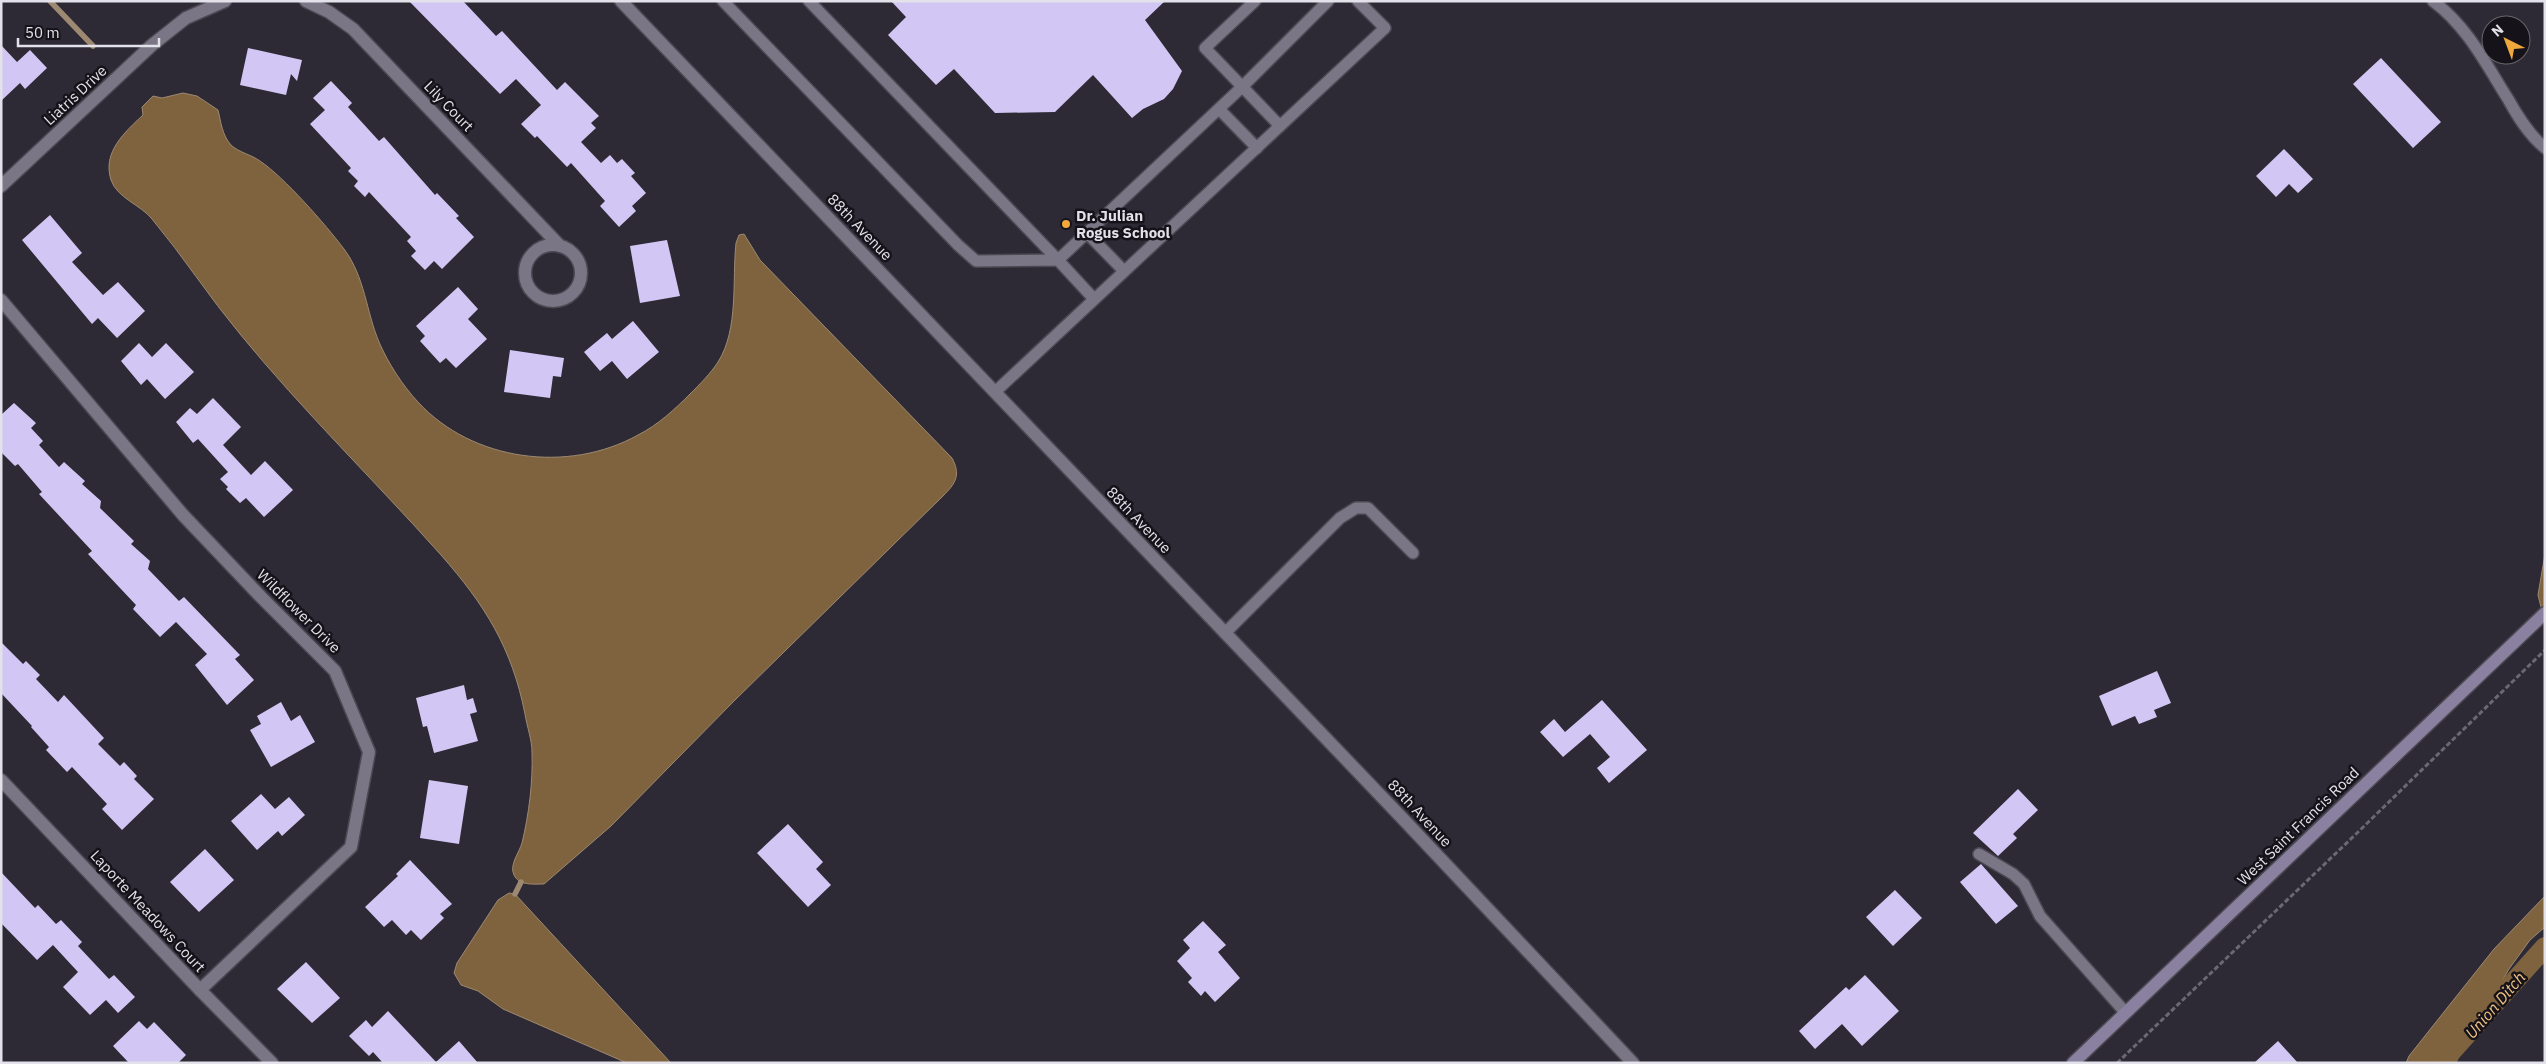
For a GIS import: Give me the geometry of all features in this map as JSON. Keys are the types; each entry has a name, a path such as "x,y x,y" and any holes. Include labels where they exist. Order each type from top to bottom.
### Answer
{"street":[{"name":"Liatris Drive","path":"1,186 152,45 186,18 225,1"},
{"name":"Lily Court","path":"306,1 330,12 353,29 560,246"},
{"name":"88th Avenue","path":"621,1 1633,1063"},
{"path":"551,245 560,246 575,255 580,264 580,283 575,292 567,298 548,302 531,292 526,284 525,267 534,252 551,245"},
{"name":"Wildflower Drive","path":"1,300 183,514 261,597 335,671 368,752 351,847 200,990"},
{"name":"West Saint Francis Road","path":"2073,1063 2545,613"},
{"name":"Laporte Meadows Court","path":"1,780 200,990 272,1063"}],"lane":[{"path":"723,1 958,245 976,260 1058,260 1242,87 1328,1"},
{"path":"809,1 1094,299"},
{"path":"1255,1 1205,48 1280,126"},
{"path":"995,392 1385,28 1358,1"},
{"path":"2433,1 2455,20 2476,47 2523,124 2545,148"},
{"path":"1219,109 1257,148"},
{"path":"1087,233 1124,271"},
{"path":"1225,633 1340,518 1356,508 1368,508 1413,553"},
{"path":"1979,854 2013,874 2024,884 2040,916 2125,1012"}],"path":[{"path":"2117,1063 2545,650"}],"shaded area":[{"path":"183,93 197,96 218,110 224,133 231,145 270,168 304,202 336,239 351,260 356,271 379,342 396,374 418,402 440,422 465,438 493,449 522,455 552,457 582,455 611,447 638,435 659,422 705,378 718,362 725,349 732,320 736,243 739,235 744,234 760,260 952,458 955,464 956,478 943,496 734,701 611,826 544,884 523,883 516,879 513,871 522,843 529,809 532,747 513,668 495,628 457,573 264,363 152,219 118,192 111,180 109,170 112,152 129,128 143,115 142,107 153,96 162,98"},
{"path":"2545,554 2545,623 2538,595"},
{"path":"509,893 515,894 671,1063 627,1063 503,1009 478,991 461,985 454,973 457,963 498,900"},
{"path":"2545,896 2545,927 2530,940 2509,969 2487,1007 2439,1063 2406,1063 2409,1056 2494,949"}],"building":[{"path":"409,1 463,1 496,36 502,31 557,90 565,82 599,116 591,123 596,128 581,142 601,163 610,155 617,163 622,159 635,173 631,176 646,193 632,206 636,211 619,227 600,206 605,201 571,163 567,167 537,136 535,138 521,124 541,105 516,79 500,94"},
{"path":"891,1 1165,1 1145,20 1182,71 1173,89 1164,99 1143,109 1132,118 1093,75 1055,112 995,113 954,69 936,85 888,35 906,17"},
{"path":"1,45 17,62 30,50 47,68 25,89 20,83 1,101"},
{"path":"248,48 302,60 297,81 291,74 286,95 240,85"},
{"path":"2381,58 2441,122 2413,148 2353,84"},
{"path":"331,81 352,103 348,107 379,141 384,137 435,195 437,193 459,216 456,218 474,237 442,269 434,261 425,270 411,256 416,251 407,241 411,237 369,192 365,197 354,186 358,181 348,171 351,168 310,124 325,110 313,98"},
{"path":"2284,149 2313,179 2298,193 2289,184 2276,197 2256,176"},
{"path":"50,215 82,253 72,262 103,295 118,282 145,311 117,338 98,318 92,324 22,240"},
{"path":"667,240 680,296 640,303 630,246"},
{"path":"458,287 478,309 468,319 487,339 456,368 446,358 440,363 420,341 425,336 416,326"},
{"path":"633,321 659,352 627,379 612,361 600,371 584,352 607,333 612,339"},
{"path":"139,343 152,357 166,343 194,372 165,399 147,379 141,385 121,361"},
{"path":"510,350 564,358 561,377 553,376 550,398 504,392"},
{"path":"213,398 241,427 223,445 251,475 265,461 293,490 264,517 246,498 240,503 226,489 228,487 220,479 228,472 198,439 193,443 176,422 190,408 197,414"},
{"path":"14,403 36,423 31,428 43,441 39,445 59,467 64,462 85,481 82,484 101,501 100,508 134,541 131,544 150,561 148,569 179,601 184,597 240,655 235,659 254,680 227,705 195,665 207,654 176,622 160,637 133,609 136,605 88,554 92,551 39,494 42,492 18,464 15,466 1,452 1,415"},
{"path":"1,642 23,664 26,661 40,675 36,679 58,702 64,695 104,738 98,744 120,766 124,762 137,776 134,779 154,799 122,830 102,809 107,804 72,767 67,772 46,750 49,747 32,726 1,693"},
{"path":"2157,671 2171,703 2154,710 2157,717 2139,724 2135,716 2112,726 2099,696"},
{"path":"464,685 467,700 473,698 477,712 470,714 478,741 434,753 427,726 423,727 416,698"},
{"path":"1602,700 1647,750 1609,783 1597,768 1610,757 1590,734 1563,757 1540,732 1554,719 1565,732"},
{"path":"281,702 291,721 300,715 315,742 271,767 250,730 261,724 257,716"},
{"path":"429,780 468,786 459,844 420,838"},
{"path":"2018,789 2038,810 2013,834 2017,838 1998,856 1973,833"},
{"path":"261,794 275,809 289,797 305,815 282,836 278,831 257,850 231,821"},
{"path":"788,824 823,862 816,869 831,885 808,907 757,853"},
{"path":"205,849 234,880 199,912 170,882"},
{"path":"410,860 452,904 440,914 444,918 421,940 411,930 406,935 392,920 384,927 365,907 398,876 396,874"},
{"path":"1981,864 2018,906 1996,924 1960,882"},
{"path":"1,872 35,908 38,905 56,924 61,920 82,942 78,946 109,979 114,975 135,997 118,1013 106,1000 90,1015 63,987 78,972 53,945 37,960 1,923"},
{"path":"1895,890 1922,918 1893,946 1866,917"},
{"path":"1203,921 1226,945 1218,952 1240,978 1215,1002 1205,991 1201,996 1188,982 1192,978 1177,961 1190,948 1183,940"},
{"path":"306,962 340,998 312,1023 277,989"},
{"path":"1865,975 1899,1011 1862,1046 1842,1024 1815,1049 1799,1031 1846,987 1849,990"},
{"path":"388,1011 436,1062 459,1041 478,1063 383,1063 373,1052 369,1056 349,1036 366,1020 372,1027"},
{"path":"139,1021 147,1029 154,1022 186,1055 178,1063 129,1063 113,1046"},
{"path":"2278,1041 2298,1063 2254,1063"}],"waterway":[{"path":"50,1 93,46"},
{"path":"515,894 521,882"},
{"name":"Union Ditch","path":"2445,1063 2451,1052 2545,947"}],"place":[{"name":"Dr. Julian Rogus School","path":"1066,224"}]}
